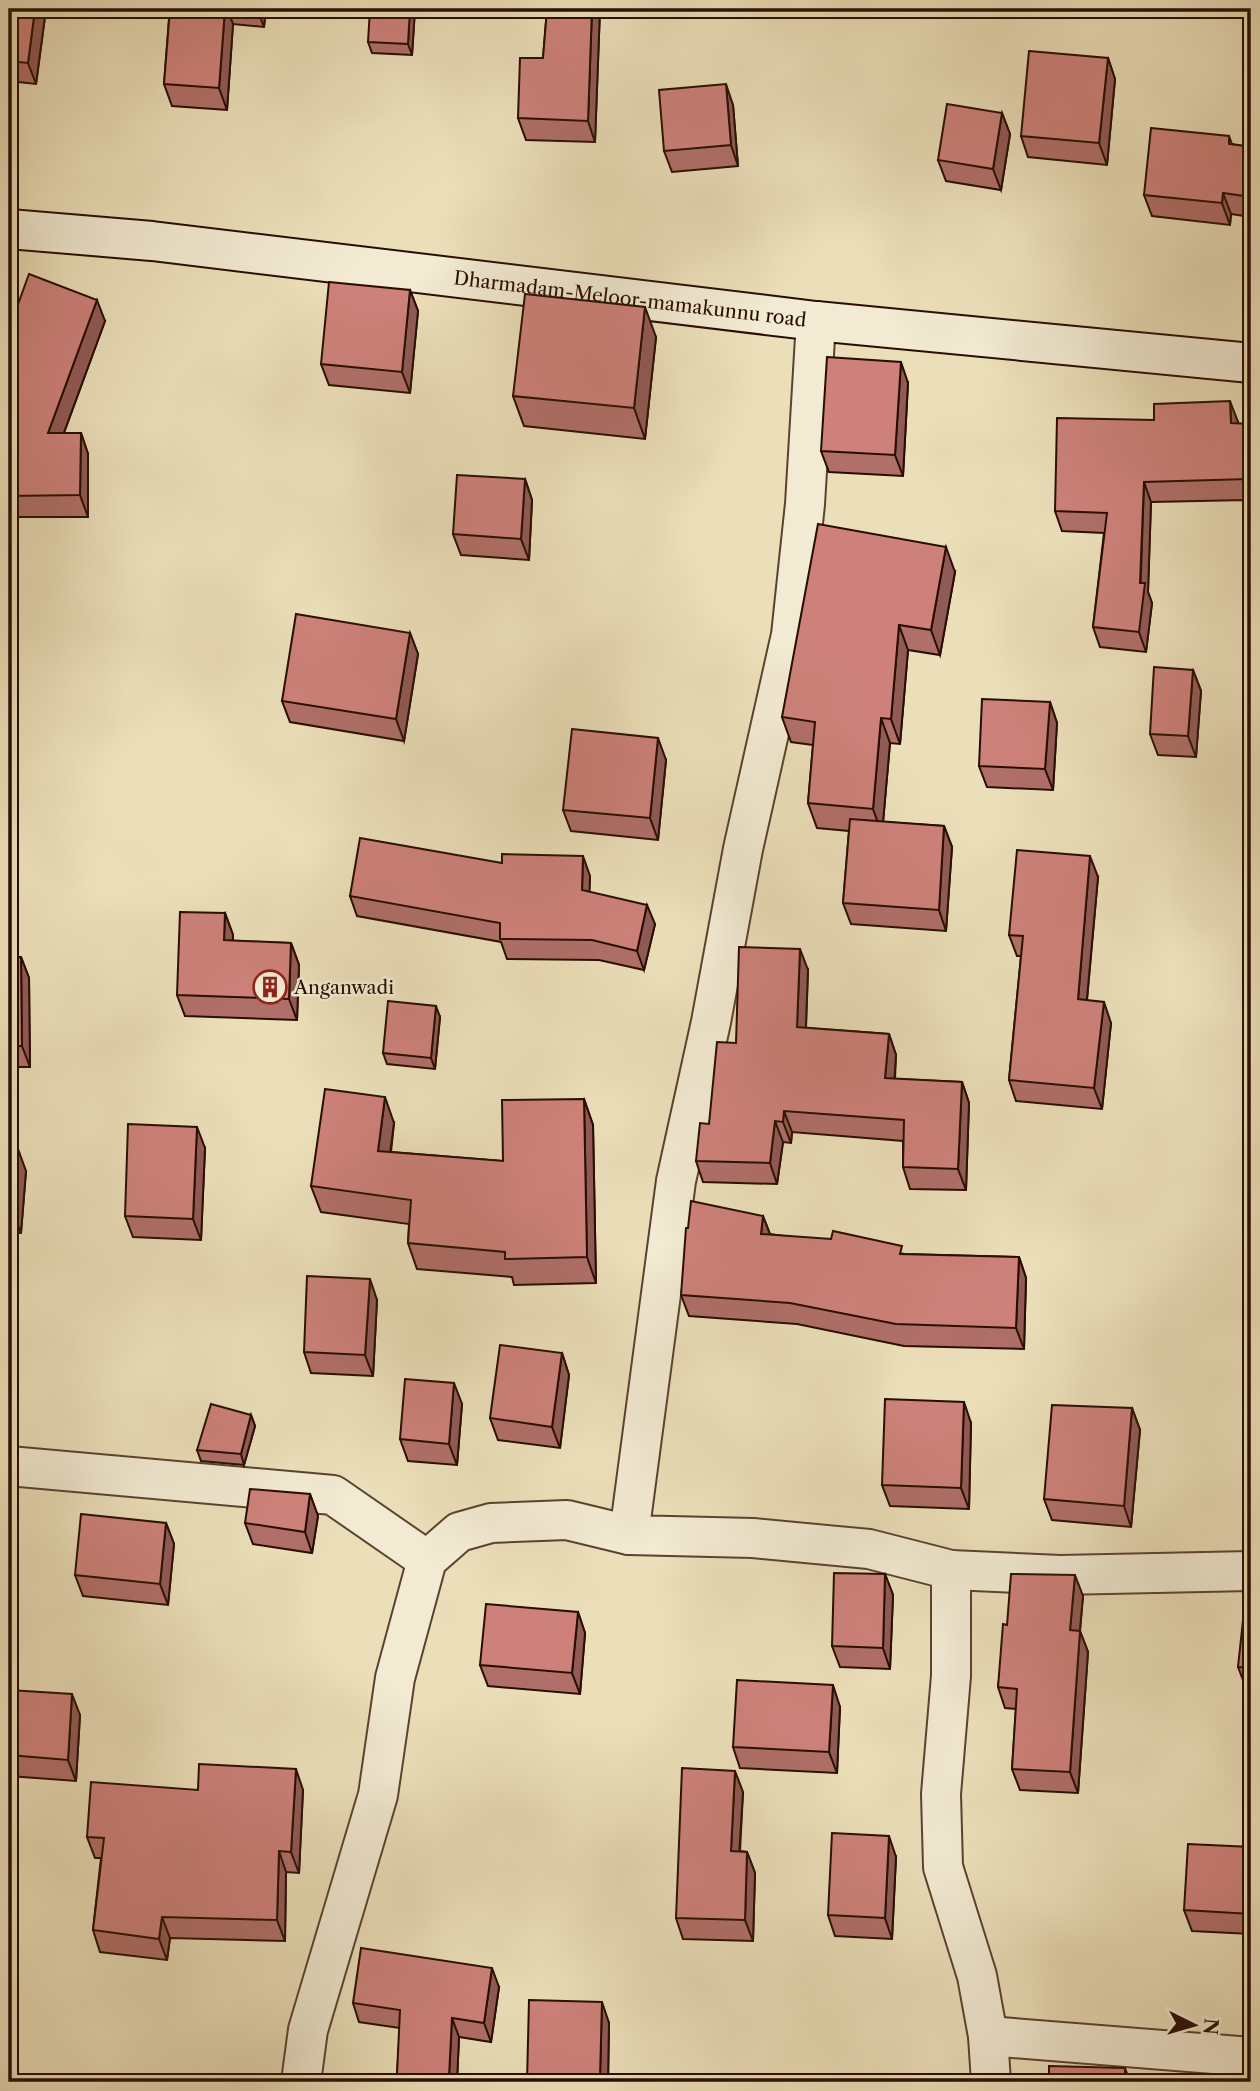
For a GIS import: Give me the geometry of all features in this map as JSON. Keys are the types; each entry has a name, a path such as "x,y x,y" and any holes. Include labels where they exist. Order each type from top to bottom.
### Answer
{"street":[{"name":"Dharmadam-Meloor-mamakunnu road","path":"9,229 152,241 816,321 1251,363"},
{"path":"629,1535 676,1181 711,1022 743,849 791,635 805,503 816,321"},
{"path":"9,1466 333,1495 427,1560"},
{"path":"301,2082 308,2030 378,1795 395,1678 427,1560 459,1532 491,1523 567,1520 629,1535 752,1538 869,1549 951,1570 1060,1575 1251,1571"},
{"path":"951,1570 951,1675 941,1794 943,1867 977,1976 988,2036 991,2082"},
{"path":"988,2036 1251,2057"}],"building":[{"path":"9,9 35,9 28,63 9,61"},
{"path":"170,9 225,9 219,88 164,84"},
{"path":"370,9 410,9 408,44 368,42"},
{"path":"547,9 592,9 588,121 518,118 520,58 543,58"},
{"path":"1029,51 1108,58 1099,143 1021,136"},
{"path":"726,84 731,145 664,151 659,90"},
{"path":"947,104 1002,113 993,169 938,160"},
{"path":"1151,128 1229,136 1229,144 1251,147 1251,197 1223,193 1222,203 1144,195"},
{"path":"29,274 97,300 48,433 81,433 80,495 9,496 9,329"},
{"path":"329,282 410,290 402,372 321,364"},
{"path":"525,294 645,307 634,408 513,396"},
{"path":"827,357 901,362 895,455 821,451"},
{"path":"1230,401 1231,423 1251,424 1251,523 1246,523 1248,479 1144,482 1140,583 1145,583 1139,632 1093,627 1107,513 1055,511 1057,418 1154,420 1154,404"},
{"path":"457,475 525,479 521,539 453,534"},
{"path":"818,524 946,547 931,630 899,625 891,719 881,718 873,809 808,803 815,722 782,717"},
{"path":"296,614 410,633 396,719 282,701"},
{"path":"1154,667 1193,670 1188,736 1150,734"},
{"path":"982,699 1050,702 1045,769 979,766"},
{"path":"572,729 658,738 650,818 563,810"},
{"path":"850,819 944,826 939,910 843,903"},
{"path":"360,838 502,863 502,854 583,856 582,890 647,905 637,951 592,940 500,939 500,923 350,896"},
{"path":"1017,850 1090,856 1078,999 1104,1002 1094,1088 1009,1080 1023,936 1009,935"},
{"path":"180,912 225,913 224,940 291,943 289,999 177,995"},
{"path":"739,947 800,949 797,1027 889,1034 885,1078 962,1082 958,1169 903,1167 904,1120 784,1111 783,1122 775,1121 770,1163 696,1161 700,1123 709,1124 717,1042 736,1043"},
{"path":"21,957 22,1046 9,1046 9,958"},
{"path":"388,1001 436,1006 431,1058 383,1053"},
{"path":"325,1089 385,1097 378,1151 503,1161 502,1100 584,1099 587,1257 505,1259 505,1252 408,1243 411,1200 311,1186"},
{"path":"128,1124 197,1127 193,1219 125,1216"},
{"path":"9,1149 18,1149 13,1212 9,1211"},
{"path":"691,1201 763,1216 761,1234 831,1239 833,1231 902,1246 900,1254 1019,1257 1016,1328 896,1324 790,1303 681,1295 686,1228"},
{"path":"307,1276 370,1279 365,1355 304,1352"},
{"path":"500,1345 562,1353 552,1427 490,1418"},
{"path":"405,1379 454,1383 449,1444 400,1439"},
{"path":"885,1399 964,1402 961,1488 882,1485"},
{"path":"211,1404 251,1415 241,1454 197,1450"},
{"path":"1052,1405 1132,1408 1124,1506 1044,1499"},
{"path":"250,1489 310,1494 305,1532 245,1523"},
{"path":"81,1514 166,1523 160,1584 75,1575"},
{"path":"834,1573 885,1574 883,1648 832,1646"},
{"path":"1011,1574 1075,1575 1070,1630 1080,1631 1070,1772 1012,1769 1017,1689 998,1687 1003,1624 1007,1625"},
{"path":"486,1604 578,1612 572,1673 480,1665"},
{"path":"1243,1620 1251,1620 1251,1668 1238,1667"},
{"path":"737,1680 833,1685 829,1752 733,1747"},
{"path":"9,1690 72,1694 68,1760 9,1755"},
{"path":"199,1764 296,1769 291,1852 279,1851 277,1920 162,1917 159,1939 93,1930 104,1838 87,1837 91,1782 198,1790"},
{"path":"682,1768 735,1771 731,1851 747,1852 745,1920 676,1918"},
{"path":"832,1833 889,1836 885,1918 828,1915"},
{"path":"1188,1844 1251,1847 1251,1914 1184,1910"},
{"path":"361,1948 492,1968 484,2023 452,2018 449,2077 397,2074 400,2010 353,2003"},
{"path":"529,2000 602,2002 600,2077 571,2076 571,2082 527,2082"},
{"path":"1049,2066 1125,2068 1125,2082 1049,2082"}],"place":[{"name":"Anganwadi","path":"270,987"}]}
